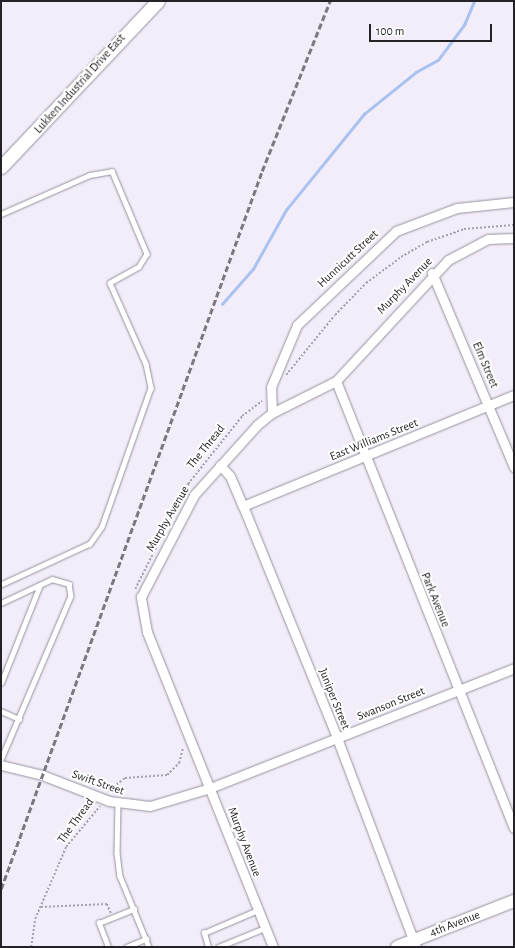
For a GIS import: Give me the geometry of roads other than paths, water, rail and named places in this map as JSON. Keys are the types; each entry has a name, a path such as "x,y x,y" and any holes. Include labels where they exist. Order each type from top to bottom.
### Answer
{"main road":[{"name":"Lukken Industrial Drive East","path":"1,167 158,1"}],"street":[{"name":"Hunnicutt Street","path":"272,413 270,395 297,325 396,230 457,208 514,202"},
{"name":"Murphy Avenue","path":"270,946 258,910 147,632 141,597 184,512 220,465 272,413 336,381 432,273 464,249 488,239 514,238"},
{"name":"Elm Street","path":"432,273 514,467"},
{"name":"Park Avenue","path":"336,381 514,828"},
{"name":"East Williams Street","path":"243,506 514,395"},
{"name":"Juniper Street","path":"220,465 230,476 243,506 337,738 415,944"},
{"name":"Swanson Street","path":"210,788 514,668"},
{"name":"Swift Street","path":"1,765 42,775 103,799 118,803 150,806 210,788"},
{"name":"4th Avenue","path":"397,947 415,944 514,901"}],"lane":[{"path":"1,214 90,175 112,171 147,254 139,267 110,282 146,364 151,388 102,527 90,544 1,585"},
{"path":"1,603 52,579 69,584 71,596 1,760"},
{"path":"1,683 40,585"},
{"path":"1,711 19,719"},
{"path":"118,803 117,853 120,876 149,947"},
{"path":"108,947 99,923 134,909"},
{"path":"208,947 204,933 258,910"},
{"path":"218,947 265,928"},
{"path":"126,947 146,939"}],"waterway":[{"path":"222,304 253,269 286,210 364,114 416,72 438,60 464,25 474,1"}],"railway":[{"path":"1,889 262,171 330,1"}]}
